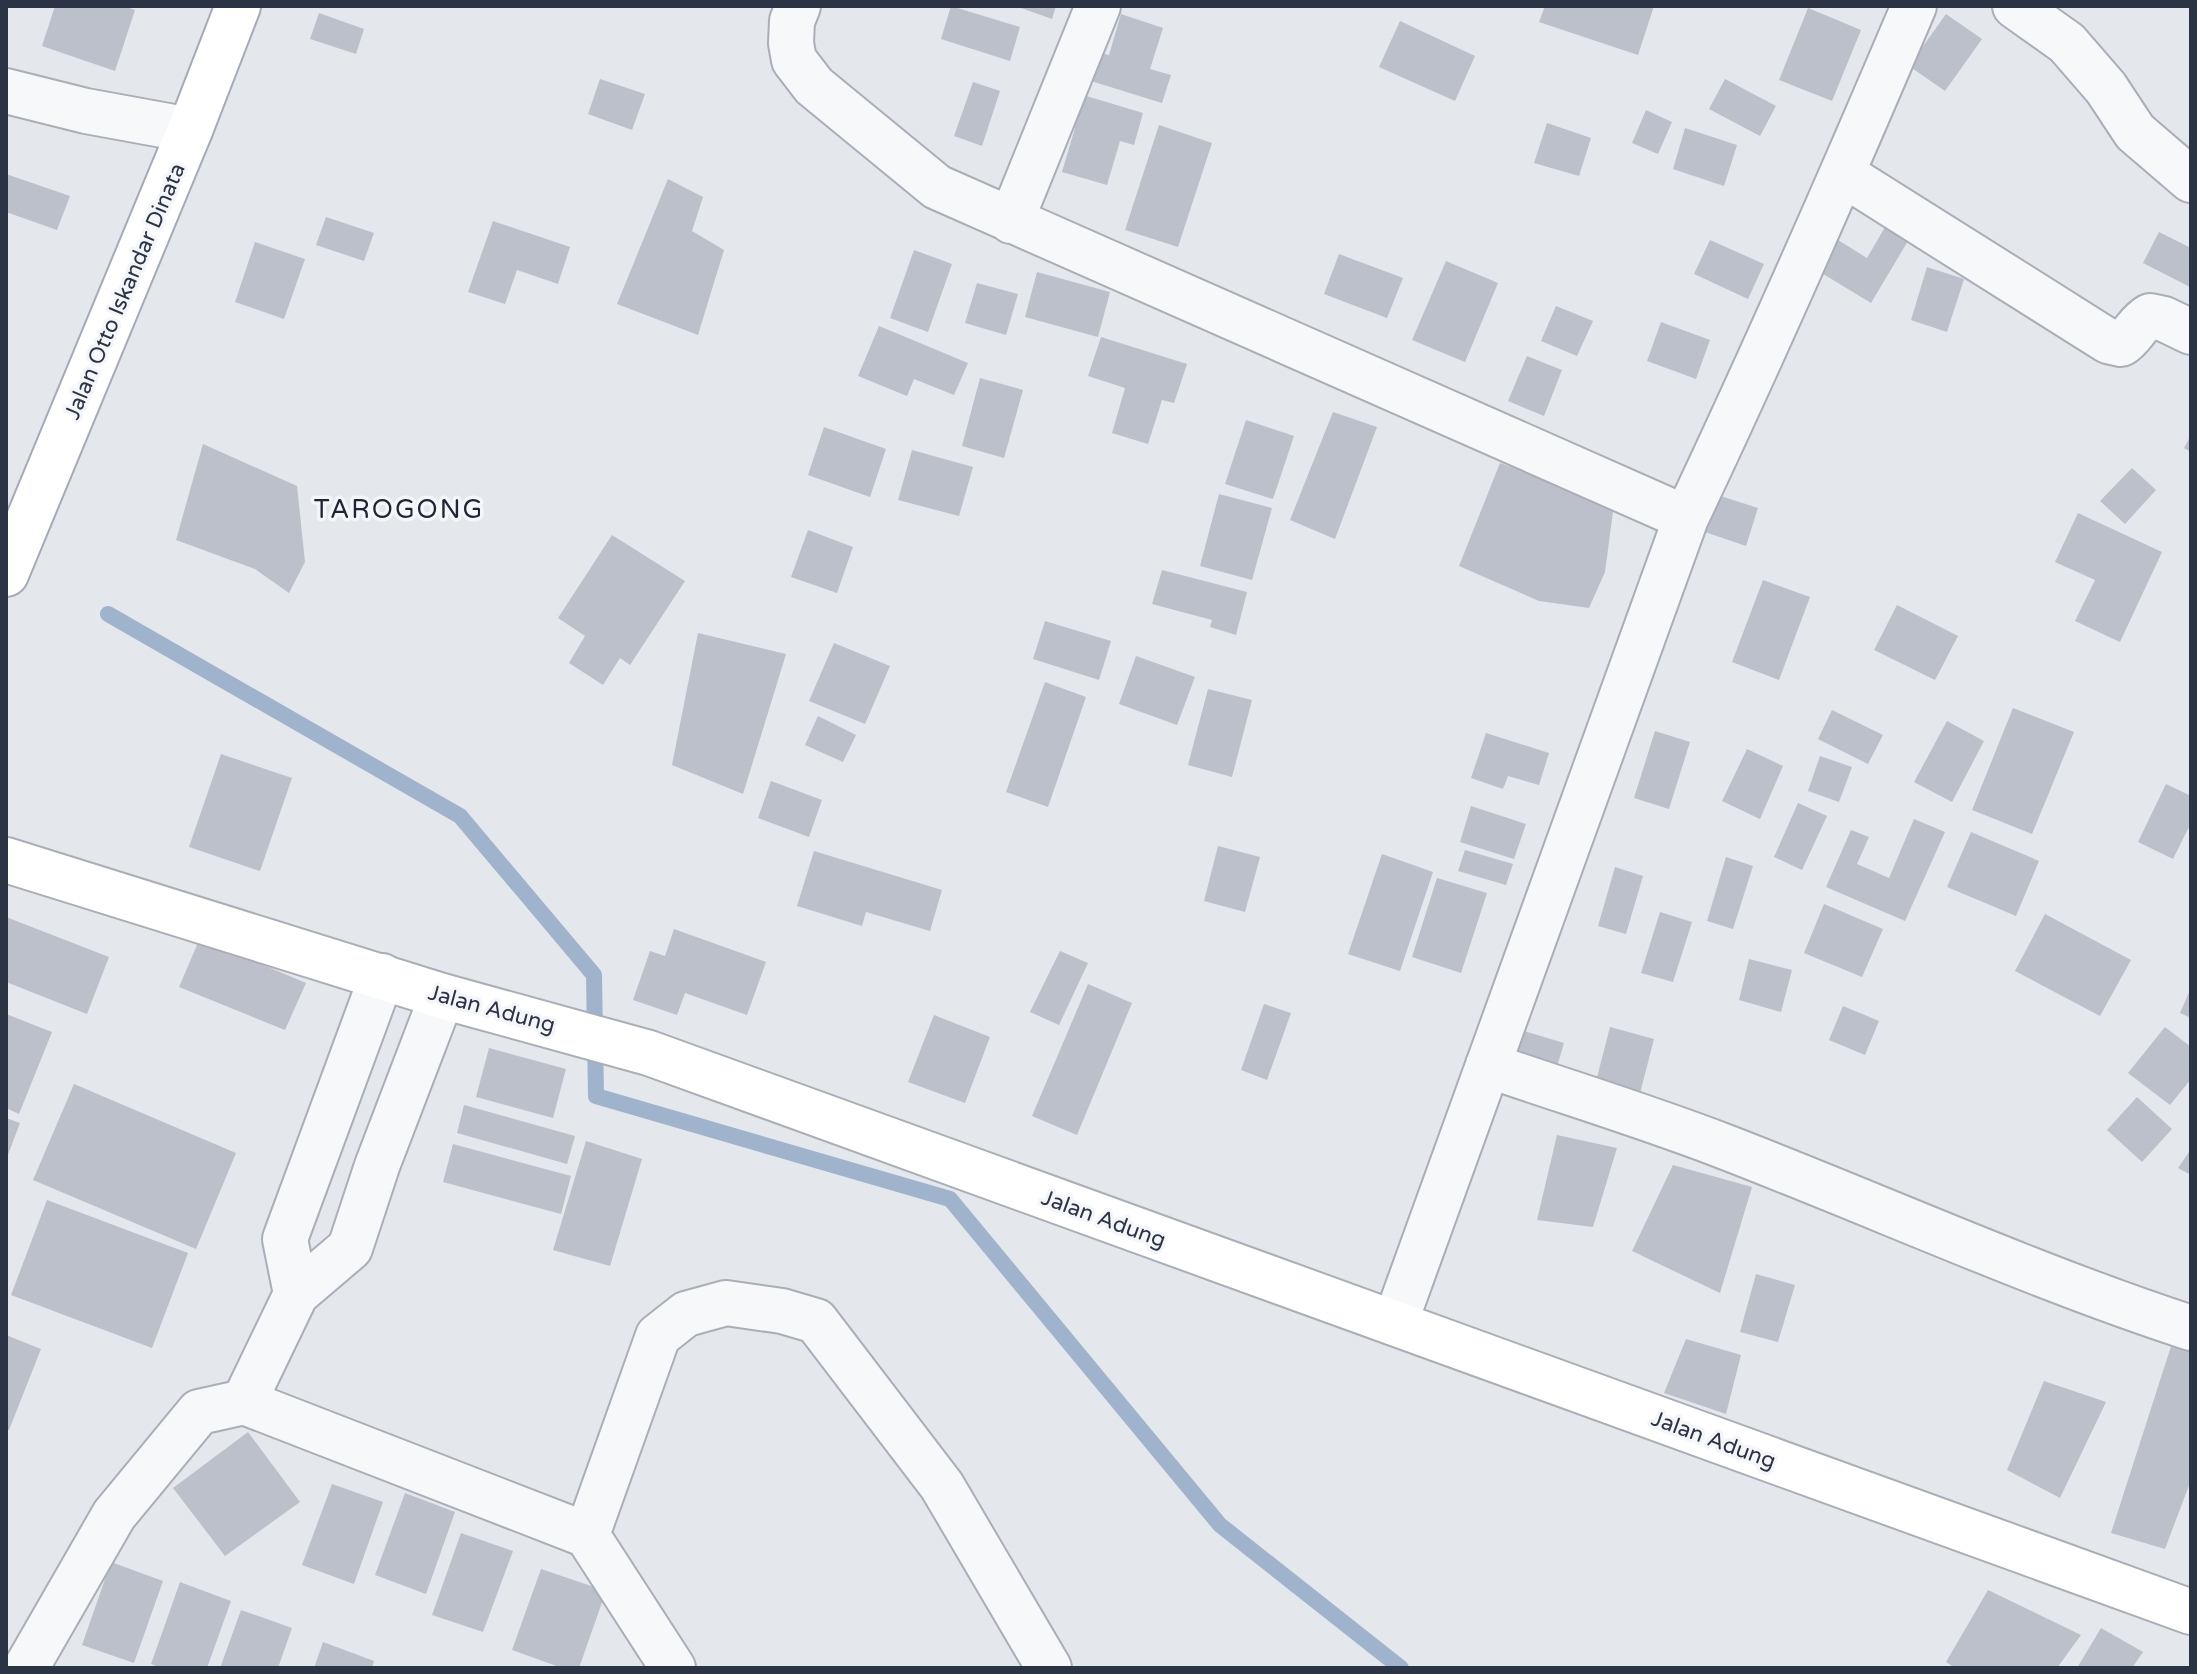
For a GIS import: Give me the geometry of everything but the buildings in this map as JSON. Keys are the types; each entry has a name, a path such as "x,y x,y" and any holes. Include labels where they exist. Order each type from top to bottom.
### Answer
{"main road":[{"name":"Jalan Otto Iskandar Dinata","path":"6,574 190,130 238,6"},
{"name":"Jalan Adung","path":"6,860 442,996 649,1053 2191,1612"}],"street":[{"path":"798,6 792,21 794,60 814,86 937,187 1686,518"},
{"path":"1011,221 1098,6"},
{"path":"1395,1323 1686,518 1744,397 1914,6"},
{"path":"2015,6 2067,43 2106,88 2135,132 2191,180"},
{"path":"6,91 86,111 190,130"},
{"path":"1843,174 2108,341 2121,344 2128,340 2139,324 2150,316 2191,332"},
{"path":"296,1294 285,1239 382,976"},
{"path":"244,1402 296,1294 350,1248 377,1166 442,996"},
{"path":"1488,1065 1719,1145 2044,1276 2191,1328"},
{"path":"587,1535 658,1336 686,1314 726,1303 782,1311 816,1321 942,1486 1049,1668"},
{"path":"26,1668 114,1515 199,1412 244,1402 587,1535 673,1668"}],"waterway":[{"path":"108,614 460,816 594,975 596,1096 950,1199 1220,1525 1401,1668"}],"district":[{"name":"TAROGONG","path":"399,509"}]}
